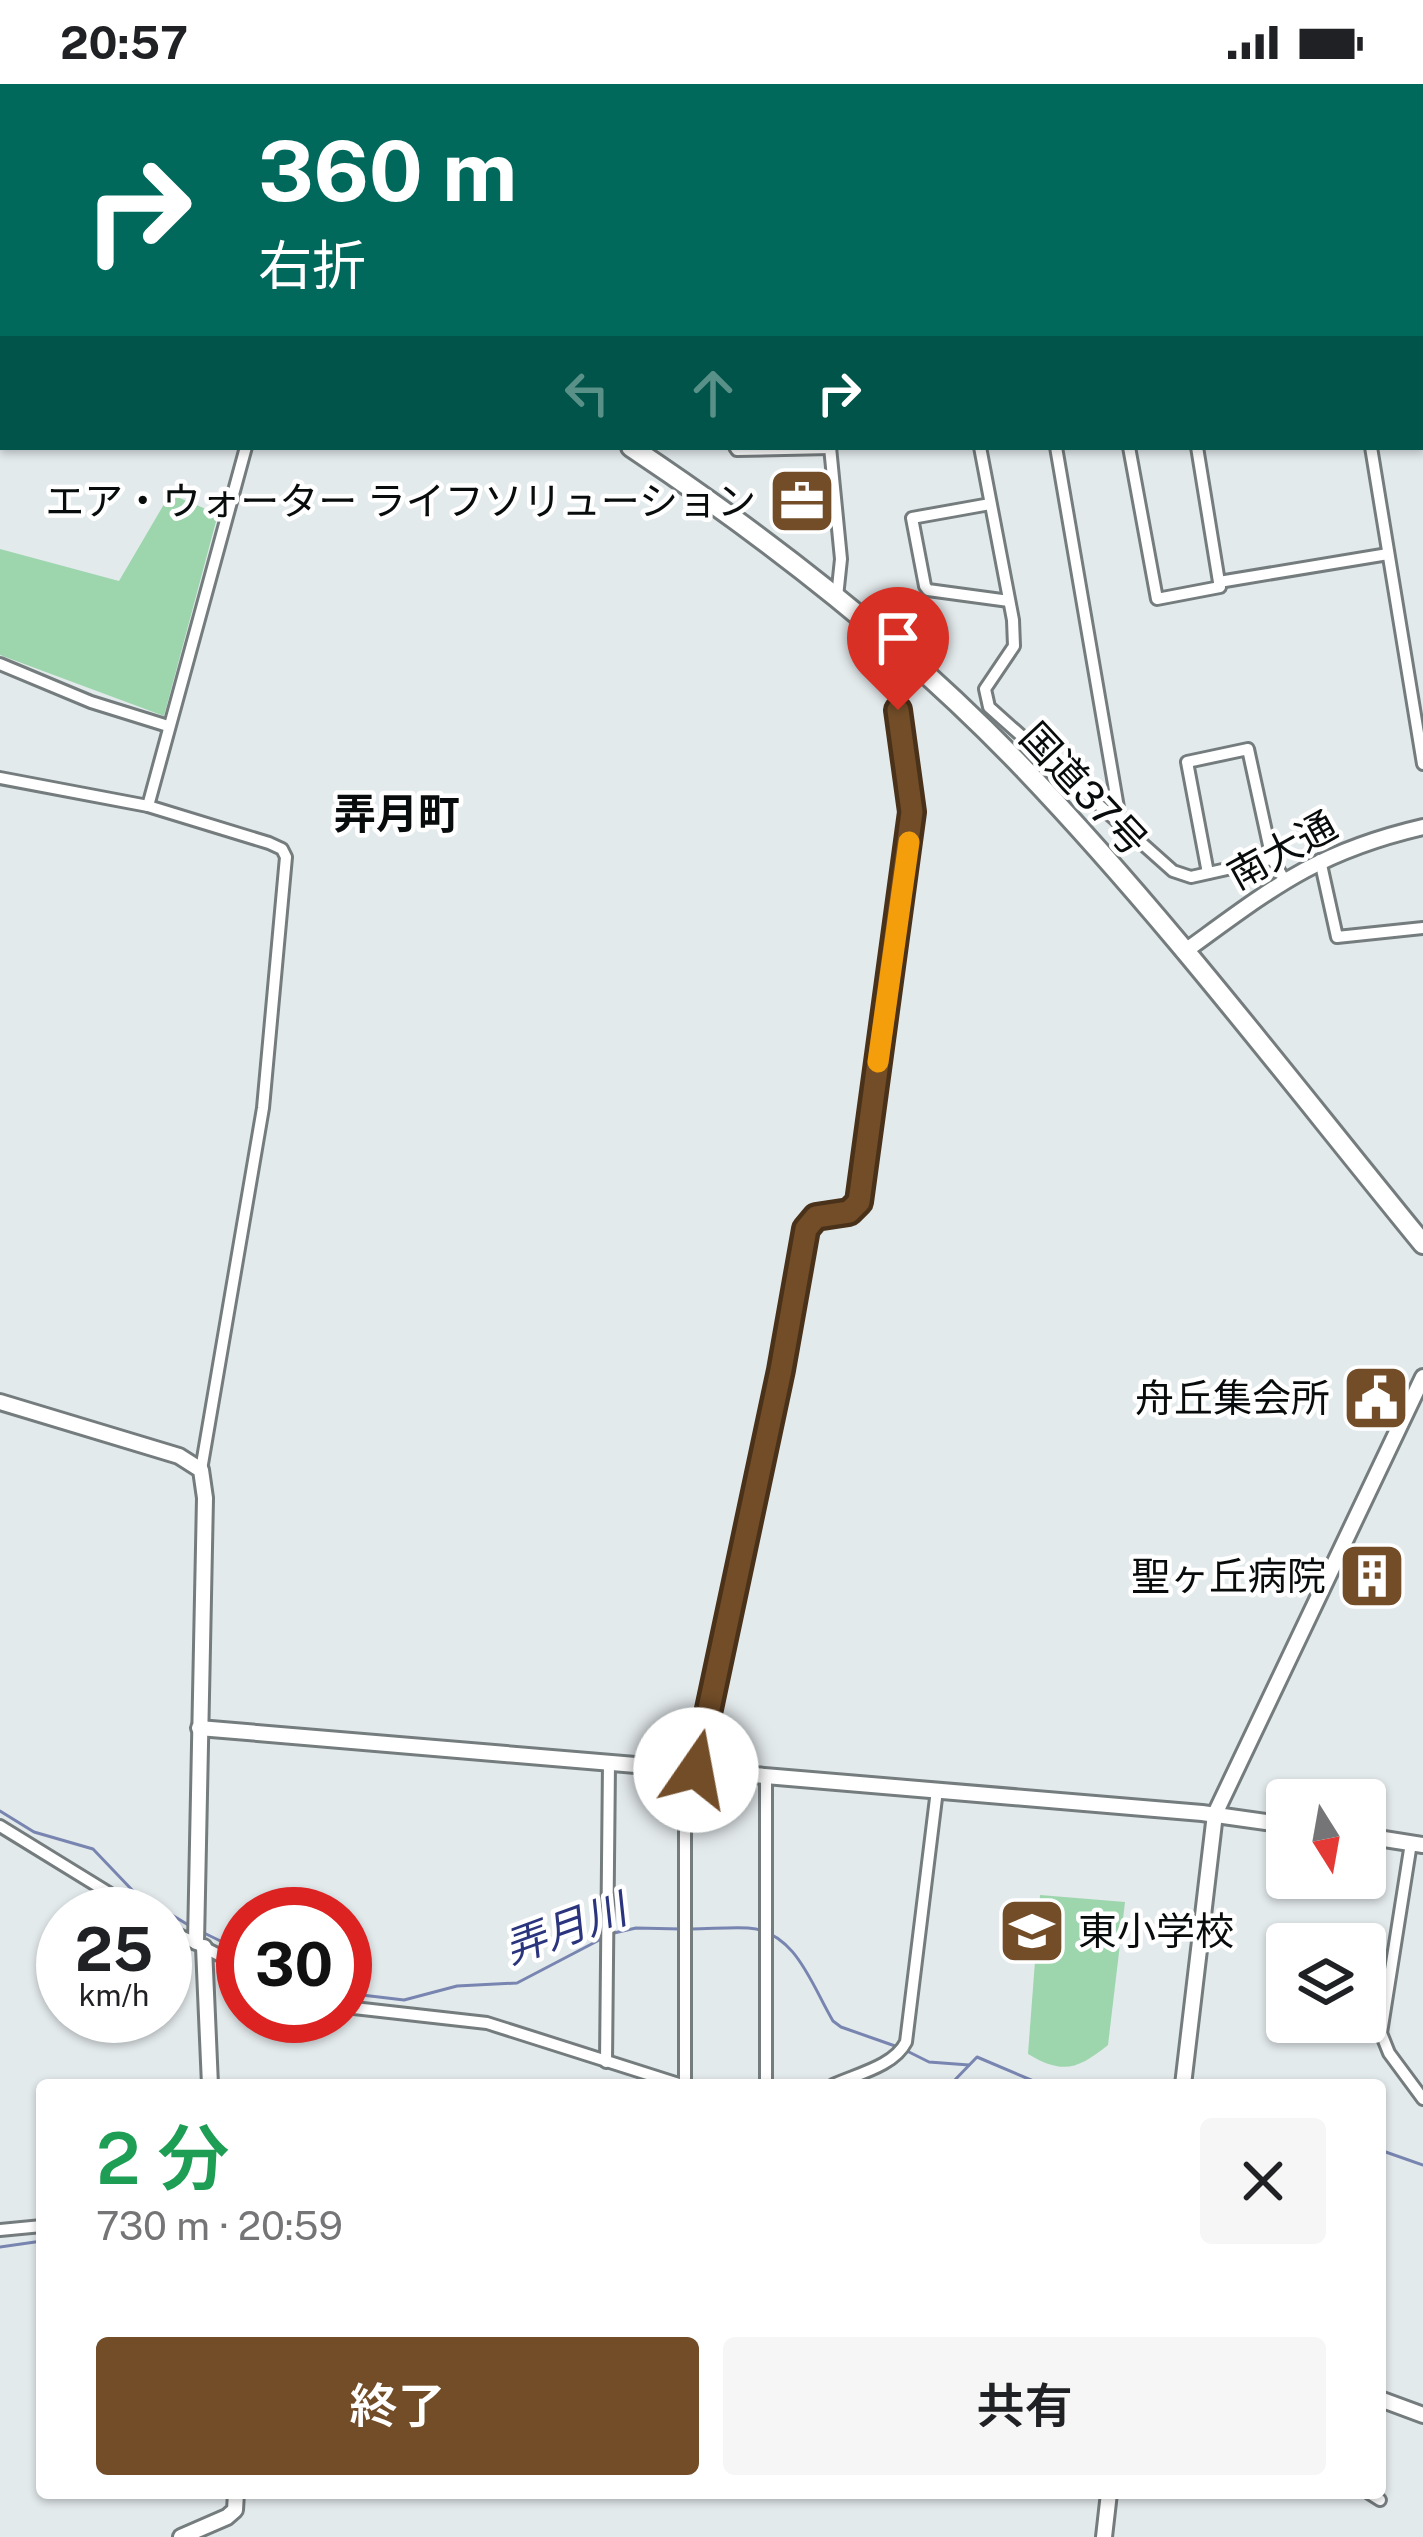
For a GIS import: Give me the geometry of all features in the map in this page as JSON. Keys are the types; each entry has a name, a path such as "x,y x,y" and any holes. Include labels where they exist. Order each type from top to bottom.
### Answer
{"highway":[{"name":"国道37号","path":"635,450 728,512 837,597 1022,767 1184,952 1423,1244"}],"street":[{"path":"148,806 245,450"},
{"path":"830,450 841,559 837,597"},
{"path":"981,450 1014,646 985,689 988,707 1173,871 1191,877 1272,859"},
{"path":"1056,450 1121,825"},
{"path":"1131,450 1157,599 1220,587 1197,450"},
{"path":"1371,450 1423,764"},
{"path":"990,505 912,518 916,540 928,590 1009,601"},
{"path":"1219,582 1388,554"},
{"path":"684,2079 691,1770 781,1370 806,1229 816,1217 855,1209 862,1184 912,812 892,664 898,650"},
{"path":"0,664 168,726"},
{"path":"1208,873 1187,762 1248,749 1272,859 1284,879"},
{"path":"0,778 148,806 282,849 287,871 263,1108 201,1470 205,1498 200,1944 211,2079"},
{"name":"南大通","path":"1184,952 1284,879 1320,860 1350,846 1423,826"},
{"path":"1320,860 1337,937 1423,928"},
{"path":"1184,2079 1215,1814 1423,1377"},
{"path":"0,1402 179,1456 201,1470"},
{"path":"199,1728 1266,1822"},
{"path":"606,2062 609,1763"},
{"path":"766,1776 766,2079"},
{"path":"846,2079 891,2060 906,2042 937,1790"},
{"path":"0,1826 99,1887"},
{"path":"1386,1839 1417,1844 1381,2033 1389,2053 1423,2099"},
{"path":"192,1940 216,1952"},
{"path":"372,2010 487,2024 664,2079"},
{"path":"0,2230 36,2227"},
{"path":"1386,2401 1423,2415"},
{"path":"181,2537 227,2517 236,2510 236,2499"},
{"path":"1104,2537 1107,2499"}],"green space":[{"path":"170,494 218,514 164,716 0,655 0,549 119,581"},
{"path":"1040,1895 1125,1902 1108,2045 1070,2066 1051,2065 1028,2054"}],"waterway":[{"name":"弄月川","path":"0,1811 34,1832 93,1849 129,1887"},
{"name":"弄月川","path":"614,1933 636,1928 681,1929"},
{"name":"弄月川","path":"691,1929 765,1931 801,1962 833,2021 898,2047"},
{"name":"弄月川","path":"204,1933 216,1939"},
{"name":"弄月川","path":"372,1996 404,2000 457,1986 517,1983 605,1937"},
{"name":"弄月川","path":"907,2051 929,2062 969,2065"},
{"path":"956,2079 977,2057 1029,2079"},
{"path":"1386,2152 1423,2165"},
{"path":"0,2247 36,2242"}],"slow traffic":[{"path":"878,1062 909,842"}],"place":[{"name":"エア・ウォーター ライフソリューション","path":"802,501"},
{"name":"舟丘集会所","path":"1376,1398"},
{"name":"聖ヶ丘病院","path":"1372,1576"},
{"name":"東小学校","path":"1032,1931"}],"district":[{"name":"弄月町","path":"397,813"}],"route":[{"path":"696,1770 806,1229 816,1217 849,1212 859,1202 912,812 898,710"}]}
